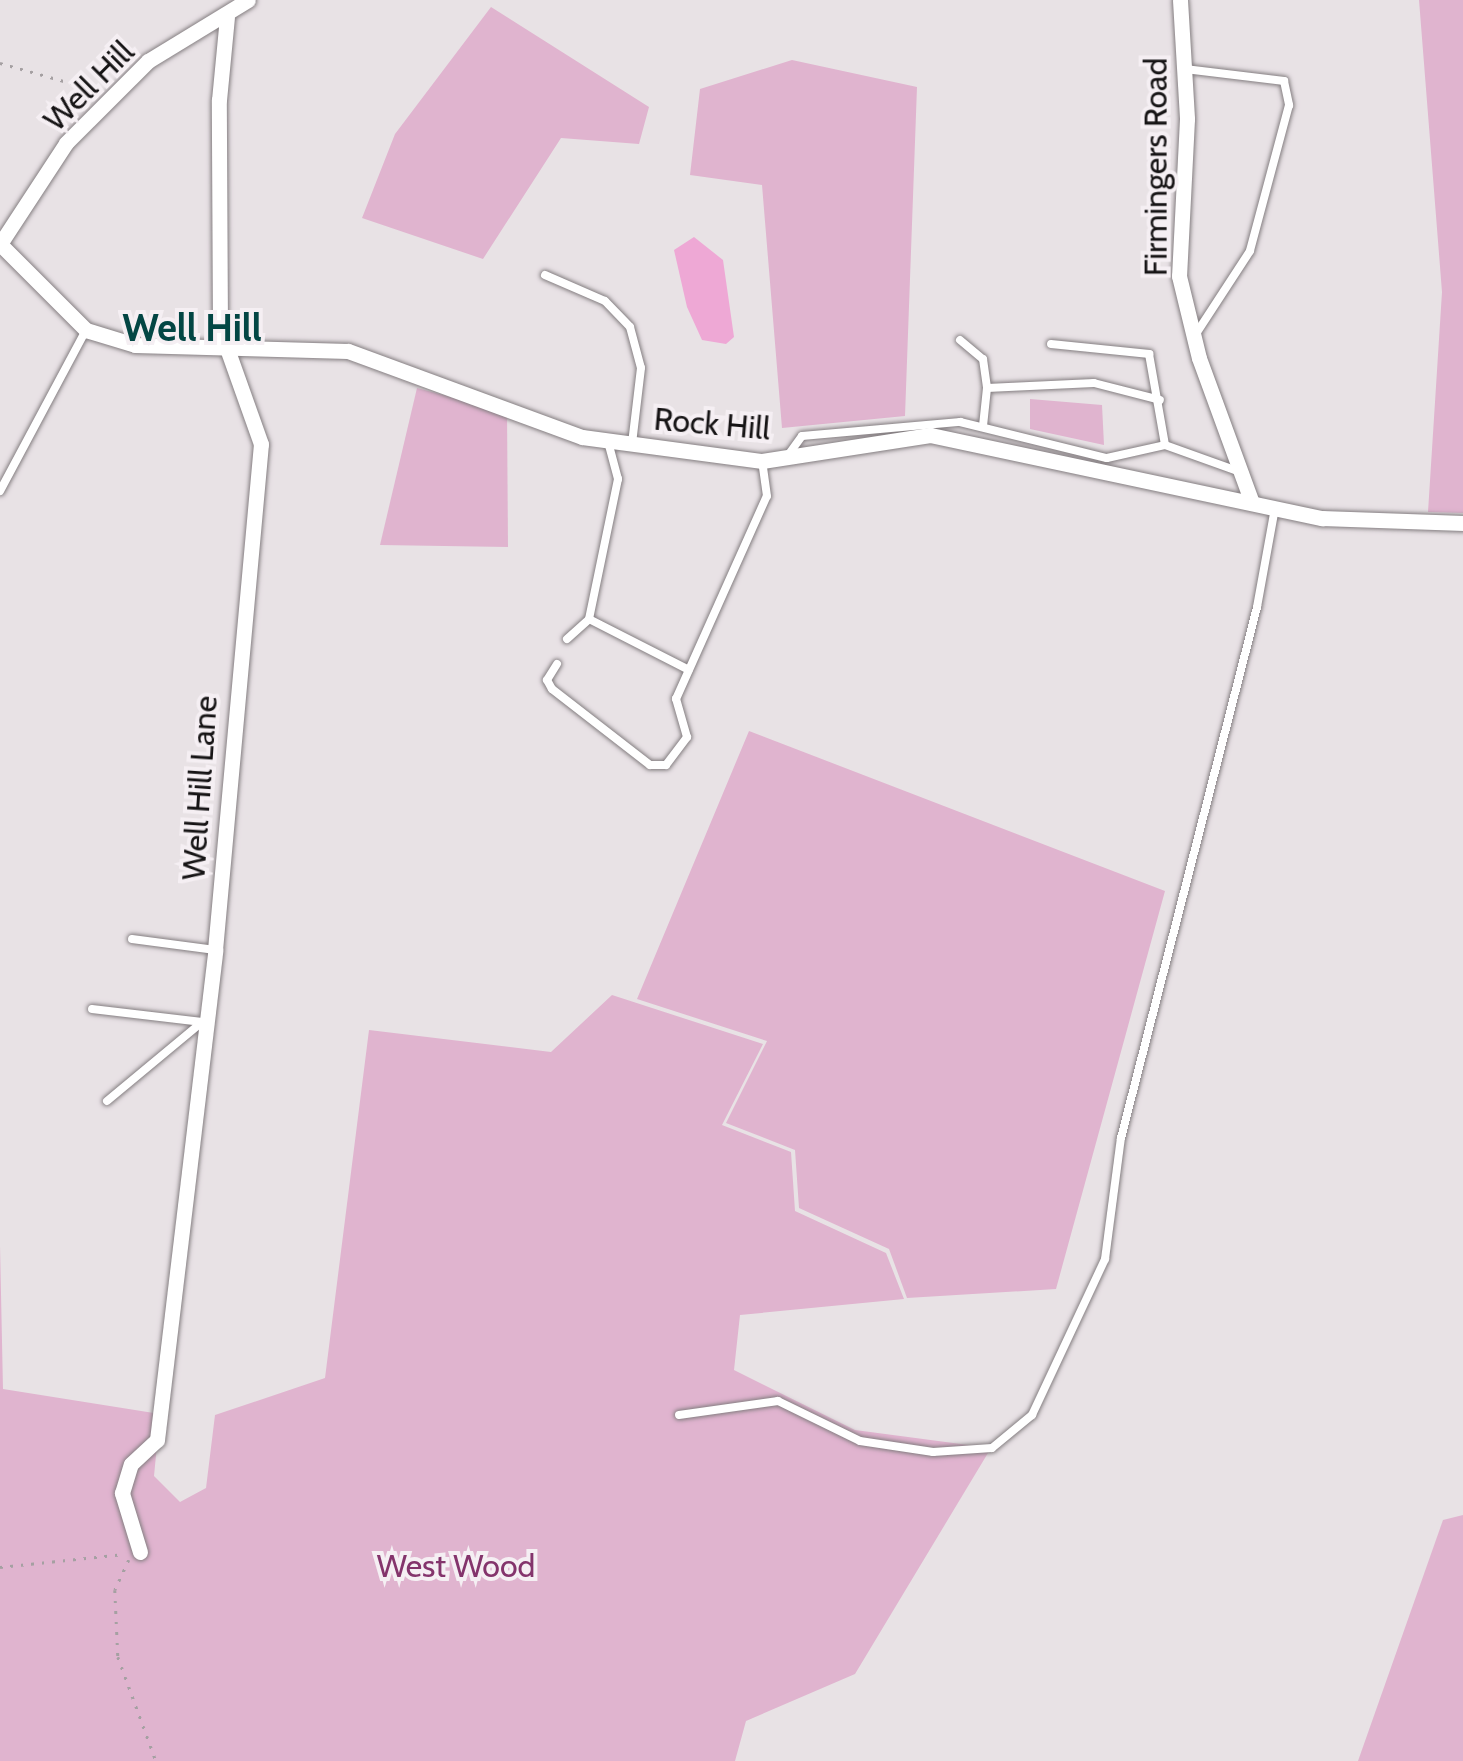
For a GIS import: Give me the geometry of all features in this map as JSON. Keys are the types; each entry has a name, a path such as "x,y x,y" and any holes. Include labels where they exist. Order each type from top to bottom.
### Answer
{"street":[{"name":"Well Hill","path":"0,244 66,143 148,61 227,17 248,0"},
{"name":"Firmingers Road","path":"1180,0 1184,69 1179,276 1194,337 1252,503"},
{"name":"Well Hill Lane","path":"136,1553 122,1494 131,1464 157,1440 202,1022 215,950 261,444 226,351 219,100 227,17"},
{"name":"Rock Hill","path":"0,244 86,330 135,345 226,351 348,352 608,441 762,461 930,435 1322,518 1463,523"}],"lane":[{"path":"1184,69 1276,78 1288,88 1250,251 1194,337"},
{"path":"545,275 605,301 630,327 641,368 632,444"},
{"path":"0,491 86,330"},
{"path":"960,340 983,359 984,426"},
{"path":"1051,344 1142,350 1156,366 1165,445"},
{"path":"986,388 1094,383 1160,400"},
{"path":"786,458 802,436 984,426 1107,458 1165,445 1240,472"},
{"path":"568,638 589,619 618,478 608,441"},
{"path":"557,664 548,684 658,768 687,737 676,699 767,496 762,461"},
{"path":"679,1416 778,1401 860,1441 933,1452 992,1448 1032,1415 1105,1259 1121,1138 1253,624 1275,508"},
{"path":"589,619 689,670"},
{"path":"132,939 215,950"},
{"path":"92,1010 202,1022"},
{"path":"106,1101 202,1022"}],"path":[{"path":"0,63 85,82 111,98"},
{"path":"0,1566 136,1553"},
{"path":"136,1553 115,1590 118,1657 156,1761"}],"green space":[{"path":"1419,0 1463,0 1463,513 1428,512 1442,292"},
{"path":"491,7 649,107 639,144 561,138 483,259 362,218 395,134"},
{"path":"792,60 917,87 905,416 782,428 762,185 690,175 700,89"},
{"path":"417,388 507,412 508,547 380,545"},
{"path":"1030,399 1102,405 1104,445 1030,429"},
{"path":"749,731 1165,891 1056,1289 907,1298 889,1249 799,1208 795,1150 726,1123 767,1041 637,999"},
{"name":"West Wood","path":"612,995 763,1044 722,1125 791,1152 795,1211 886,1253 904,1299 740,1315 734,1370 855,1430 991,1448 855,1674 746,1721 735,1761 0,1761 0,1245 3,1389 160,1414 154,1476 180,1502 206,1488 215,1415 325,1378 369,1030 551,1052"},
{"path":"1463,1515 1463,1761 1358,1761 1443,1520"}],"shaded area":[{"path":"694,237 723,260 734,337 726,344 702,340 687,307 674,250"}],"district":[{"name":"Well Hill","path":"192,328"}]}
